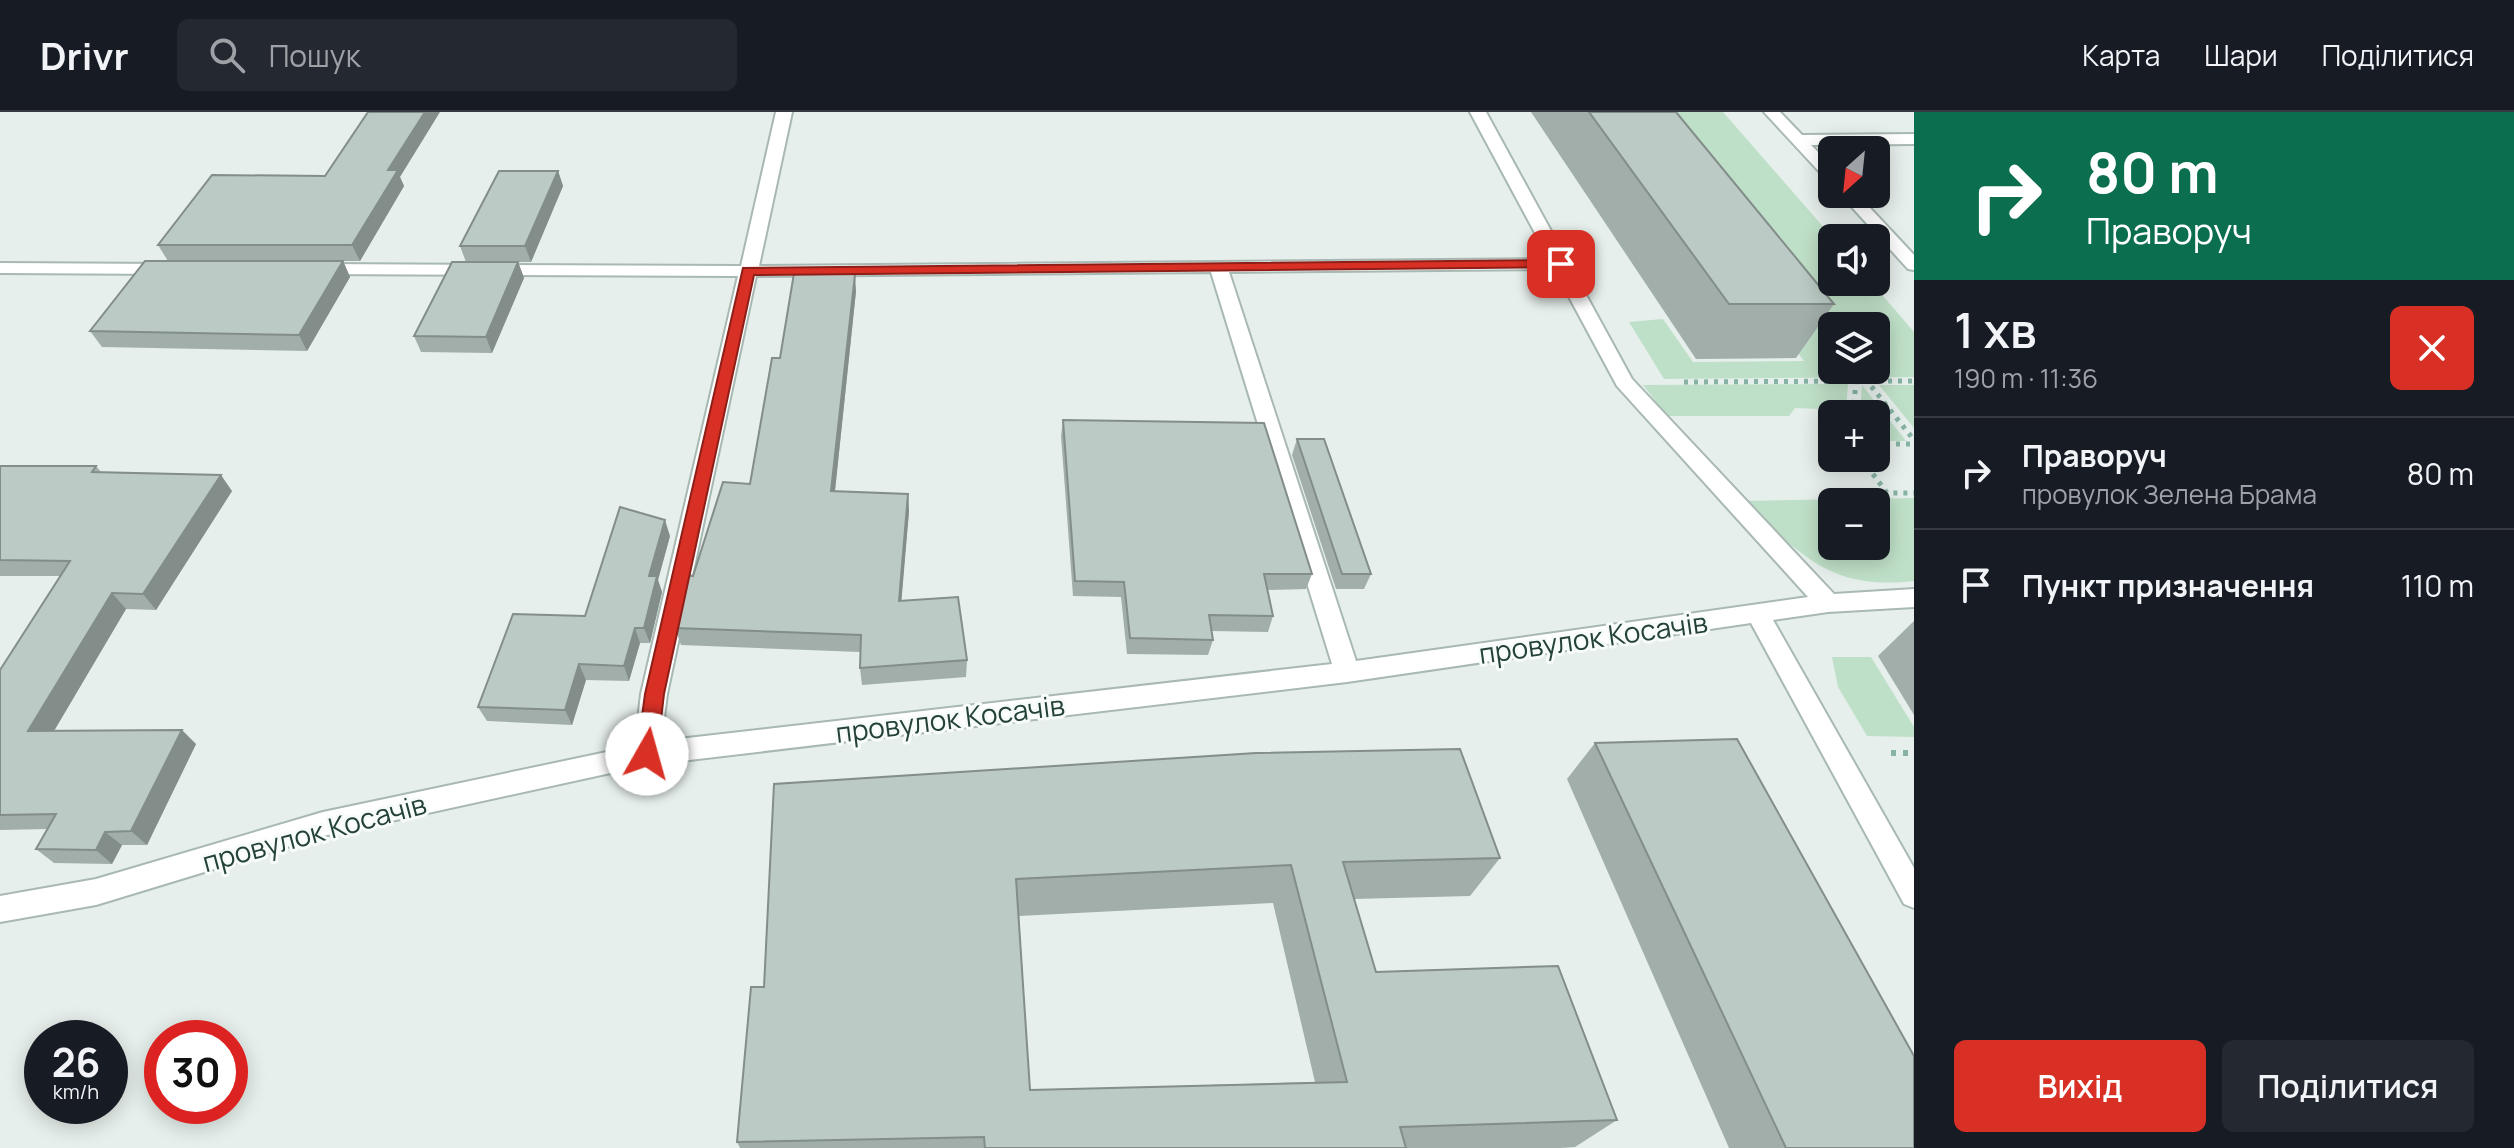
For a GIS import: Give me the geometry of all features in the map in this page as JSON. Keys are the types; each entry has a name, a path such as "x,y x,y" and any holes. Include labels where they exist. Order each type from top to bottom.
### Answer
{"street":[{"path":"647,754 654,694 784,112"},
{"path":"1478,112 1624,382 1828,603"},
{"path":"1772,112 1818,161"},
{"path":"1798,140 1914,139"},
{"path":"1861,208 1914,265"},
{"path":"303,269 748,271 1561,264"},
{"path":"1218,267 1347,672"},
{"path":"0,268 191,269"},
{"name":"провулок Косачів","path":"0,909 96,892 323,824 647,754 1347,672 1828,603 1914,598"},
{"path":"1758,615 1914,895"}],"path":[{"path":"1624,382 1818,381"},
{"path":"1890,381 1914,381"},
{"path":"1870,384 1914,442"},
{"path":"1890,443 1914,442"},
{"path":"1871,472 1887,493 1914,493"}],"green space":[{"path":"1615,112 1723,112 1821,224 1818,224 1818,296 1883,296 1914,332 1914,377 1890,377 1890,312 1818,312 1818,378 1664,379 1629,322 1663,319 1693,362 1804,361"},
{"path":"1848,384 1847,400 1818,400 1818,409 1795,408 1789,416 1667,416 1643,385"},
{"path":"1862,385 1874,400 1861,400"},
{"path":"1879,385 1914,385 1914,428"},
{"path":"1890,421 1906,441 1890,441"},
{"path":"1890,498 1914,498 1914,581 1884,583 1859,580 1837,574 1799,551 1741,501 1818,500 1818,560 1890,560"},
{"path":"1832,657 1871,657 1914,727 1914,737 1867,736 1838,687"}],"building":[{"path":"368,112 425,112 388,170 398,170 352,245 158,245 212,175 325,176"},
{"path":"1589,112 1676,112 1818,285 1818,296 1827,296 1834,304 1729,304"},
{"path":"499,171 558,171 525,246 460,246"},
{"path":"145,261 343,261 299,335 90,331"},
{"path":"452,262 518,262 486,337 414,336"},
{"path":"794,273 855,274 831,491 908,494 899,601 958,597 967,660 860,668 861,635 675,628 687,575 693,576 723,482 750,484 772,358 780,358"},
{"path":"1063,420 1264,423 1312,574 1264,574 1273,616 1209,615 1213,640 1130,638 1124,582 1075,581"},
{"path":"1297,439 1324,439 1371,574 1342,574"},
{"path":"0,466 96,466 92,472 221,475 143,594 112,593 28,731 182,730 131,831 105,832 96,850 36,849 56,814 0,815 0,670 70,561 0,560"},
{"path":"620,507 665,520 649,576 657,576 644,628 635,628 624,666 579,664 565,710 478,707 513,614 585,616"},
{"path":"1737,739 1914,1056 1914,1148 1786,1148 1595,743"},
{"path":"1460,749 1500,858 1343,862 1376,972 1558,966 1617,1120 1400,1127 1406,1148 985,1148 984,1137 737,1142 751,987 764,987 774,784 1256,753","holes":["1291,865 1347,1082 1030,1090 1016,879"]}],"route":[{"path":"647,754 654,694 748,271 1561,264"}]}
